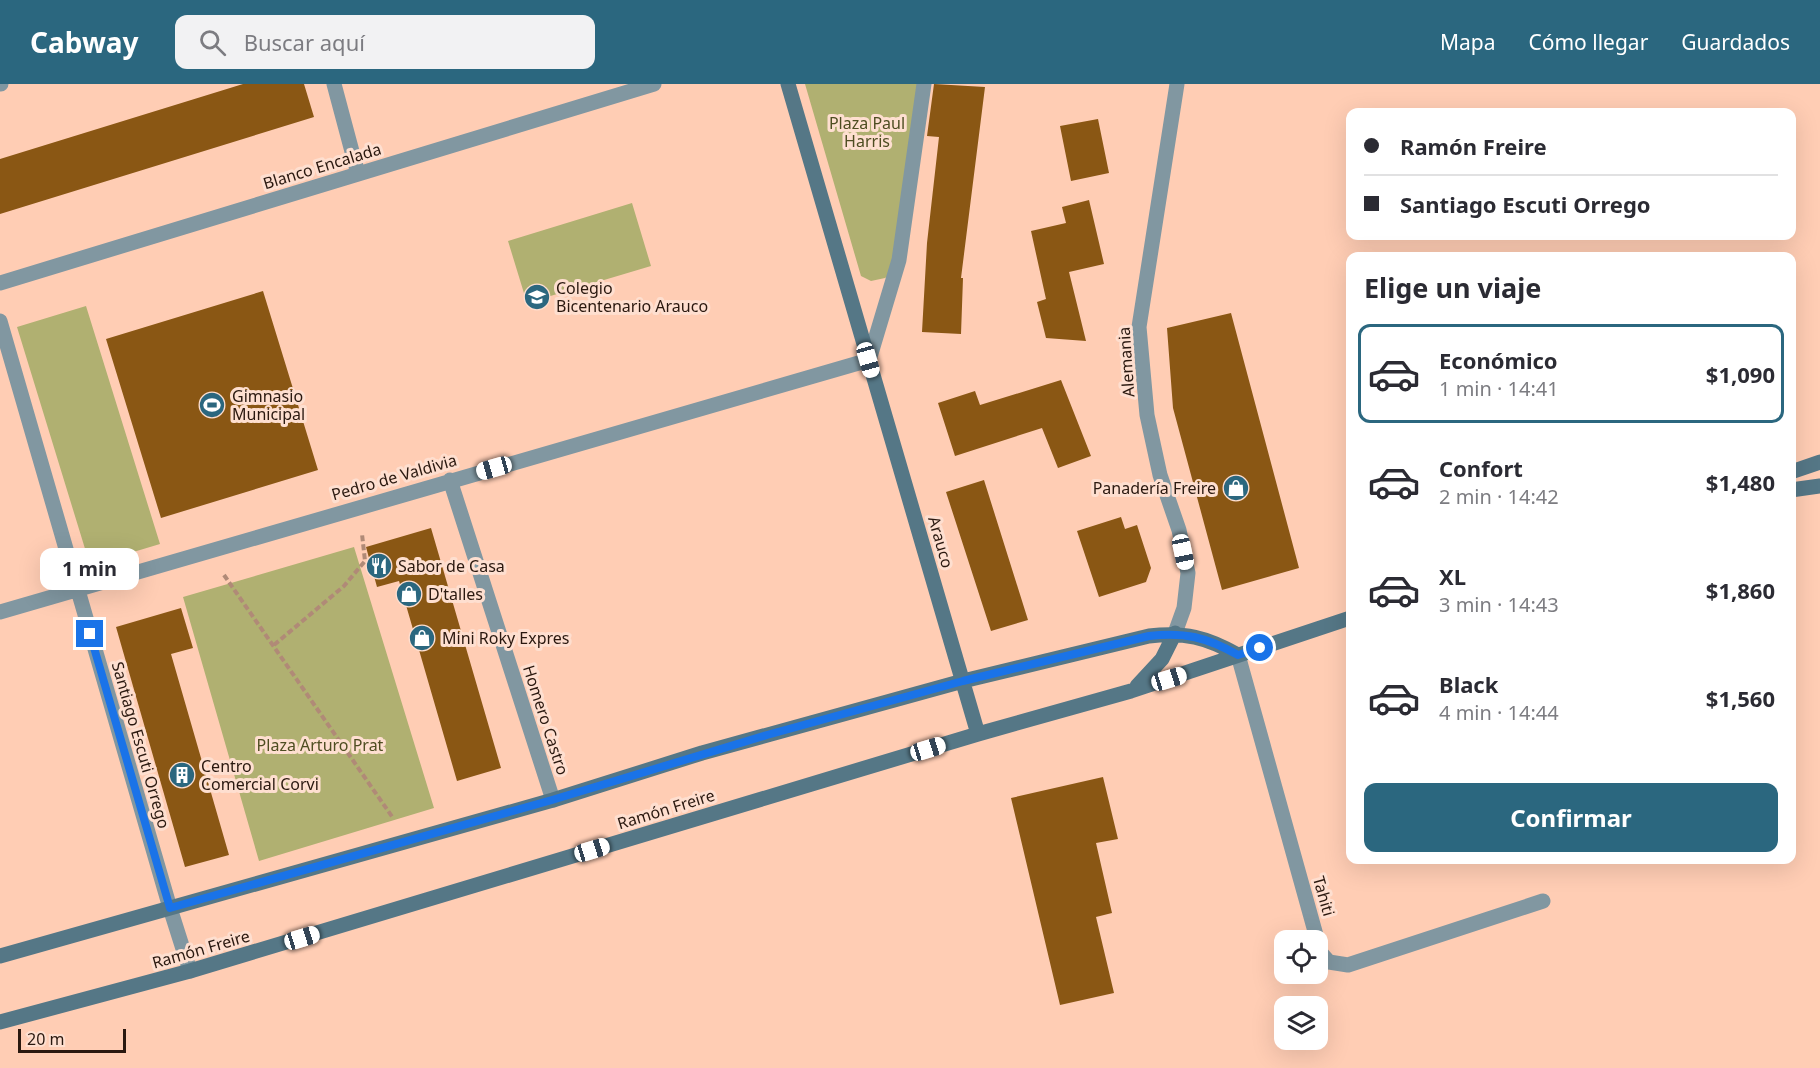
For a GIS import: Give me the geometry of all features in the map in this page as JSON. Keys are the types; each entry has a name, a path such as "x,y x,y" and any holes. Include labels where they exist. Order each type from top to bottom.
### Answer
{"main road":[{"name":"Arauco","path":"788,84 978,734"},
{"path":"1796,470 1820,462"},
{"path":"1796,489 1820,486"},
{"name":"Ramón Freire","path":"0,1022 190,971 978,734 1131,691 1346,619"},
{"path":"0,956 552,800 702,753 963,681 1149,636 1175,633 1213,641 1238,655"},
{"path":"1131,691 1150,675 1162,659 1175,633"}],"street":[{"path":"334,84 358,174"},
{"name":"Blanco Encalada","path":"0,283 654,84"},
{"path":"868,360 899,260 924,84"},
{"name":"Alemania","path":"1175,633 1184,608 1188,573 1179,530 1160,475 1148,415 1139,327 1177,84"},
{"name":"Santiago Escuti Orrego","path":"0,321 190,971"},
{"name":"Pedro de Valdivia","path":"0,612 207,550 868,360"},
{"name":"Homero Castro","path":"450,480 552,800"},
{"name":"Tahiti","path":"1238,655 1321,953 1329,962 1348,965 1543,901"}],"path":[{"path":"274,645 344,586 365,561 364,542 354,508"},
{"path":"207,550 409,841"}],"green space":[{"name":"Plaza Paul Harris","path":"805,84 920,84 895,271 885,278 871,281 861,276"},
{"path":"632,203 651,266 527,303 508,241"},
{"path":"86,306 160,544 90,565 17,327"},
{"name":"Plaza Arturo Prat","path":"354,547 434,808 259,861 183,597"}],"building":[{"path":"243,84 304,84 314,117 0,214 0,159"},
{"path":"934,84 985,87 961,278 963,278 961,334 922,332 927,243 939,137 927,136"},
{"path":"1098,119 1109,173 1071,181 1060,126"},
{"path":"1089,200 1104,264 1069,272 1086,341 1046,338 1037,302 1046,299 1031,231 1066,223 1062,207"},
{"name":"Gimnasio Municipal","path":"263,291 318,470 161,518 106,339"},
{"name":"Panadería Freire","path":"1231,313 1299,568 1222,590 1173,408 1167,328"},
{"path":"1061,380 1091,456 1058,468 1042,428 955,456 938,403 975,391 980,405"},
{"path":"984,480 1028,620 991,631 946,492"},
{"path":"1121,517 1125,529 1137,525 1151,568 1146,582 1099,597 1077,531"},
{"path":"431,528 501,768 457,781 399,581 377,587 366,547"},
{"name":"Centro Comercial Corvi","path":"181,608 193,648 171,654 229,855 185,867 116,627"},
{"path":"1103,777 1118,839 1096,843 1112,913 1096,917 1114,993 1060,1005 1011,798"}],"place":[{"name":"Colegio Bicentenario Arauco","path":"537,297"},
{"name":"Gimnasio Municipal","path":"212,405"},
{"name":"Panadería Freire","path":"1236,488"},
{"name":"Sabor de Casa","path":"379,566"},
{"name":"D'talles","path":"409,594"},
{"name":"Mini Roky Expres","path":"422,638"},
{"name":"Centro Comercial Corvi","path":"182,775"}],"route":[{"path":"90,634 170,908 552,800 702,753 963,681 1149,636 1175,633 1213,641 1238,655 1260,648"}]}
